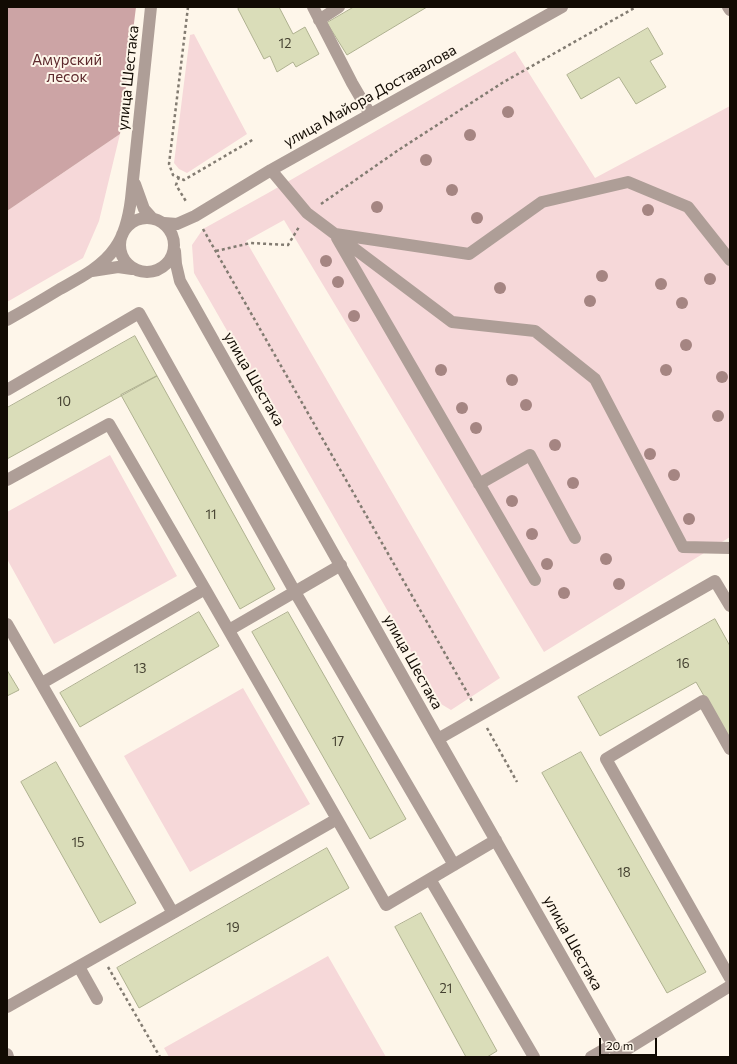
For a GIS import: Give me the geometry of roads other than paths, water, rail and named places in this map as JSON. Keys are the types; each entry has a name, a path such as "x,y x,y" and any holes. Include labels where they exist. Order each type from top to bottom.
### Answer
{"street":[{"name":"улица Шестака","path":"122,235 129,215 151,7"},
{"path":"313,7 370,114"},
{"path":"319,20 339,7"},
{"name":"улица Майора Доставалова","path":"164,223 177,224 195,216 271,170 562,7"},
{"path":"271,170 307,213 452,322 535,331 595,379 683,547 730,548"},
{"name":"улица Шестака","path":"133,175 144,209 152,218"},
{"path":"334,234 469,254 542,202 628,182 688,207 730,260"},
{"name":"улица Майора Доставалова","path":"175,246 182,229 195,216"},
{"path":"7,320 92,271 116,247 122,235 127,227 134,221 143,218 152,218 164,223 172,234 175,246 172,259 166,266 150,273 141,272 132,268 125,262 121,254 120,244 122,235"},
{"path":"334,234 535,580"},
{"name":"улица Шестака","path":"175,246 176,264 180,281 616,1052"},
{"path":"92,271 118,267 132,268"},
{"path":"159,270 180,281"},
{"path":"7,390 139,313 295,592 454,865"},
{"path":"7,480 109,424 386,905 496,840"},
{"path":"479,484 530,455 576,538"},
{"path":"229,630 341,565"},
{"path":"438,739 715,581 729,598"},
{"path":"42,683 205,589"},
{"path":"7,624 173,913"},
{"path":"730,749 702,701 606,759 730,978"},
{"path":"7,1008 337,819"},
{"path":"430,879 534,1057"},
{"path":"79,967 97,999"},
{"path":"591,1057 616,1052 730,986"}],"park label":[{"name":"Амурский лесок","path":"67,68"}]}
